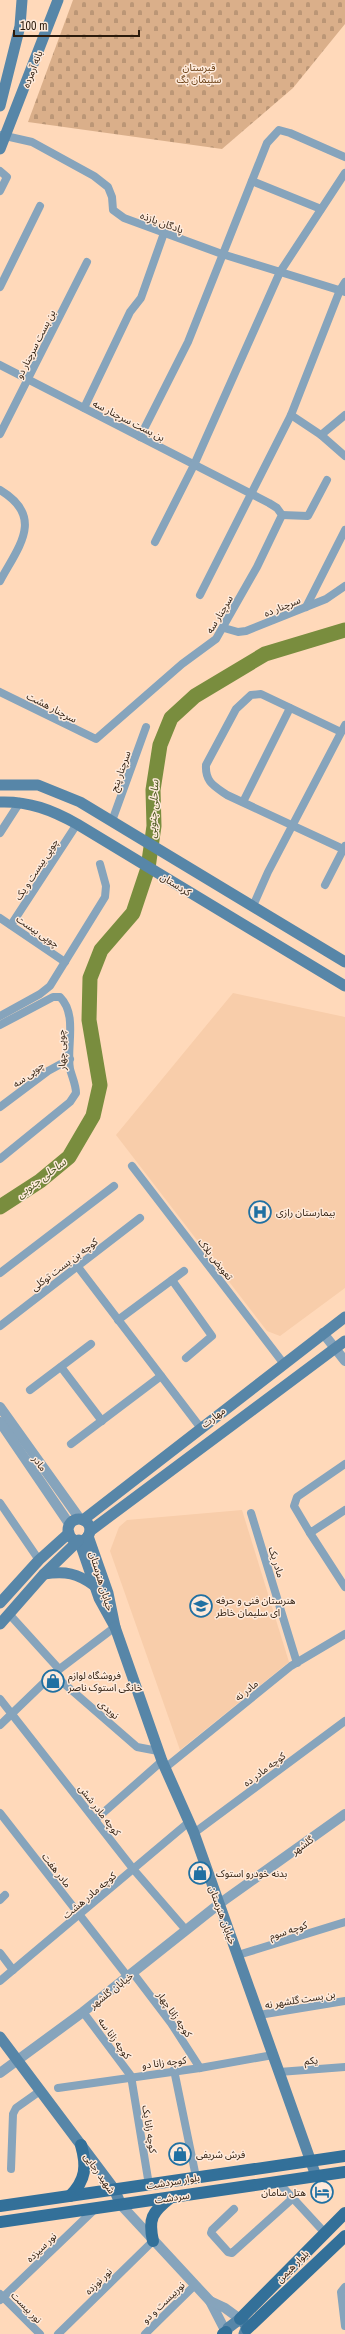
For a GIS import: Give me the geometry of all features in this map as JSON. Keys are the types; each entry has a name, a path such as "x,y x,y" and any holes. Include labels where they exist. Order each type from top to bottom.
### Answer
{"main road":[{"name":"بانه آرمرده","path":"0,106 20,26 22,0"},
{"name":"بانه آرمرده","path":"0,149 3,136 58,0"},
{"name":"کردستان","path":"0,785 38,785 80,802 345,962"},
{"name":"کردستان","path":"0,802 20,802 51,810 137,859 167,879 345,986"},
{"name":"مهارت","path":"0,1624 10,1615 80,1531 200,1427 345,1317"},
{"name":"مهارت","path":"0,1603 39,1560 345,1341"},
{"name":"خیابان هنرستان","path":"80,1531 95,1586 115,1627 162,1760 194,1833 316,2176"},
{"name":"خیابان هنرستان","path":"80,1531 108,1593 115,1627"},
{"path":"44,1574 64,1571 85,1579 95,1586"},
{"name":"شهید رجایی","path":"0,2037 114,2189 120,2205"},
{"path":"70,2196 78,2188 86,2173 81,2145"},
{"name":"بلوار سردشت","path":"0,2206 345,2156"},
{"name":"سردشت","path":"0,2222 345,2173"},
{"path":"153,2241 150,2230 152,2215 170,2198"},
{"name":"بلوار هیمن","path":"245,2329 325,2233 345,2213"},
{"name":"بلوار هیمن","path":"245,2329 345,2236"},
{"path":"225,2333 231,2324 245,2329"}],"street":[{"path":"140,437 188,342 267,143 279,130 290,133 345,157"},
{"name":"پادگان یازذه","path":"3,136 32,142 94,176 108,187 115,213 124,218 222,254 342,291"},
{"path":"0,171 7,177 0,191"},
{"path":"155,542 194,465 280,272 345,173"},
{"path":"252,181 321,209"},
{"path":"0,287 40,206"},
{"path":"84,408 130,312 141,298 164,233"},
{"name":"بن بست سرچنار دو","path":"0,434 87,262"},
{"path":"200,595 290,415 345,282"},
{"name":"بن بست سرچنار سه","path":"0,365 250,494"},
{"path":"320,435 345,414"},
{"path":"290,415 320,435 345,456"},
{"path":"250,494 277,508 282,515 304,517 308,516 326,480"},
{"path":"0,490 21,506 26,520 25,532 0,581"},
{"name":"سرچنار سه","path":"96,739 182,664 211,644 224,628 258,567 282,515"},
{"path":"306,607 345,530"},
{"name":"سرچنار ده","path":"224,628 238,632 246,631 326,599 345,586"},
{"name":"سرچنار هشت","path":"0,692 96,739"},
{"path":"253,906 292,826 343,728 290,708 261,694 251,695 236,709 206,765 206,775 210,783 243,802 292,826 344,847 325,885"},
{"path":"243,802 290,708"},
{"name":"سرچنار پنج","path":"112,821 146,727"},
{"path":"0,833 20,802"},
{"name":"چوپی بیست و یک","path":"11,925 77,824"},
{"path":"0,1016 40,994 50,986 105,897 106,886 100,864"},
{"name":"چوپی بیست","path":"0,918 65,962"},
{"name":"چوپی چهار","path":"0,1025 53,997 60,997 70,1016 70,1059 76,1089 74,1098 0,1159"},
{"name":"چوپی سه","path":"0,1107 48,1071 70,1059"},
{"name":"تعویض پلاک","path":"132,1166 284,1364"},
{"path":"0,1273 114,1186"},
{"name":"کوچه بن بست توکلی","path":"0,1326 140,1218"},
{"path":"78,1267 200,1427"},
{"path":"118,1320 184,1271"},
{"path":"172,1280 212,1336 186,1358"},
{"path":"323,1333 345,1361"},
{"path":"30,1390 90,1344"},
{"path":"61,1367 102,1421"},
{"path":"72,1444 161,1376"},
{"name":"مادر","path":"0,1407 80,1531"},
{"name":"مادر","path":"0,1422 80,1531"},
{"path":"345,1464 297,1497 294,1506 345,1587"},
{"path":"0,1503 39,1560"},
{"path":"310,1533 345,1510"},
{"name":"مادر یک","path":"251,1513 297,1663"},
{"path":"10,1615 56,1672"},
{"path":"0,1725 56,1672 115,1627"},
{"name":"مادر نه","path":"95,1820 162,1760 297,1663 345,1634"},
{"name":"نویدی","path":"56,1672 136,1747 162,1760"},
{"name":"کوچه مادر شش","path":"0,1699 134,1870 186,1930"},
{"name":"کوچه مادر ده","path":"194,1833 345,1721"},
{"name":"مادر هفت","path":"0,1812 80,1915 130,1975"},
{"name":"گلشهر","path":"219,1904 345,1814"},
{"path":"0,1828 7,1821"},
{"name":"کوچه مادر هشت","path":"0,1981 134,1870 189,1822"},
{"name":"خیابان گلشهر","path":"0,2073 17,2059 83,2012 219,1904"},
{"name":"کوچه سوم","path":"238,1955 345,1922"},
{"path":"0,1953 13,1970"},
{"name":"کوچه زانا چهار","path":"130,1975 171,2023 200,2068"},
{"name":"بن بست گلشهر نه","path":"259,2016 345,2002"},
{"name":"کوچه زانا سه","path":"83,2012 131,2076"},
{"name":"کوچه زانا دو","path":"58,2088 131,2076 200,2068 273,2055"},
{"name":"یکم","path":"279,2072 345,2067"},
{"path":"174,2070 196,2178"},
{"name":"کوچه زانا یک","path":"131,2076 149,2185"},
{"path":"11,2169 13,2114 16,2108 40,2091"},
{"path":"278,2182 292,2199 325,2233"},
{"path":"234,2209 212,2230 211,2233 228,2252 232,2253 292,2199"},
{"name":"شهید رجایی","path":"120,2205 210,2301 225,2333"},
{"name":"نور سیزده","path":"1,2297 95,2209"},
{"name":"نور نوزده","path":"58,2334 153,2241"},
{"name":"نوربیست و دو","path":"145,2334 195,2285"},
{"path":"345,2287 341,2292 345,2326"},
{"name":"نور بیست","path":"1,2297 40,2334"},
{"name":"شهید رجایی","path":"210,2301 225,2308 245,2329"}],"shaded area":[{"name":"بیمارستان رازی","path":"233,993 345,1017 345,1288 280,1336 267,1331 116,1135"},
{"name":"هنرستان فنی و حرفه ای سلیمان خاطر","path":"242,1510 289,1662 180,1750 110,1551 119,1527 127,1520"}],"green space":[{"name":"قبرستان سلیمان بگ","path":"73,0 345,0 345,24 293,88 222,149 28,122"}],"waterway":[{"name":"ساحلی جنوبی","path":"0,1207 40,1181 69,1157 93,1116 100,1085 89,1020 90,978 101,950 133,913 148,868 154,826 153,790 160,745 171,718 195,696 265,654 345,630"}],"place":[{"name":"بیمارستان رازی","path":"260,1212"},
{"name":"هنرستان فنی و حرفه ای سلیمان خاطر","path":"201,1606"},
{"name":"فروشگاه لوازم خانگى استوک ناصر","path":"53,1681"},
{"name":"بدنه خودرو استوک","path":"200,1873"},
{"name":"فرش شریفی","path":"180,2154"},
{"name":"هتل سامان","path":"322,2192"}]}
